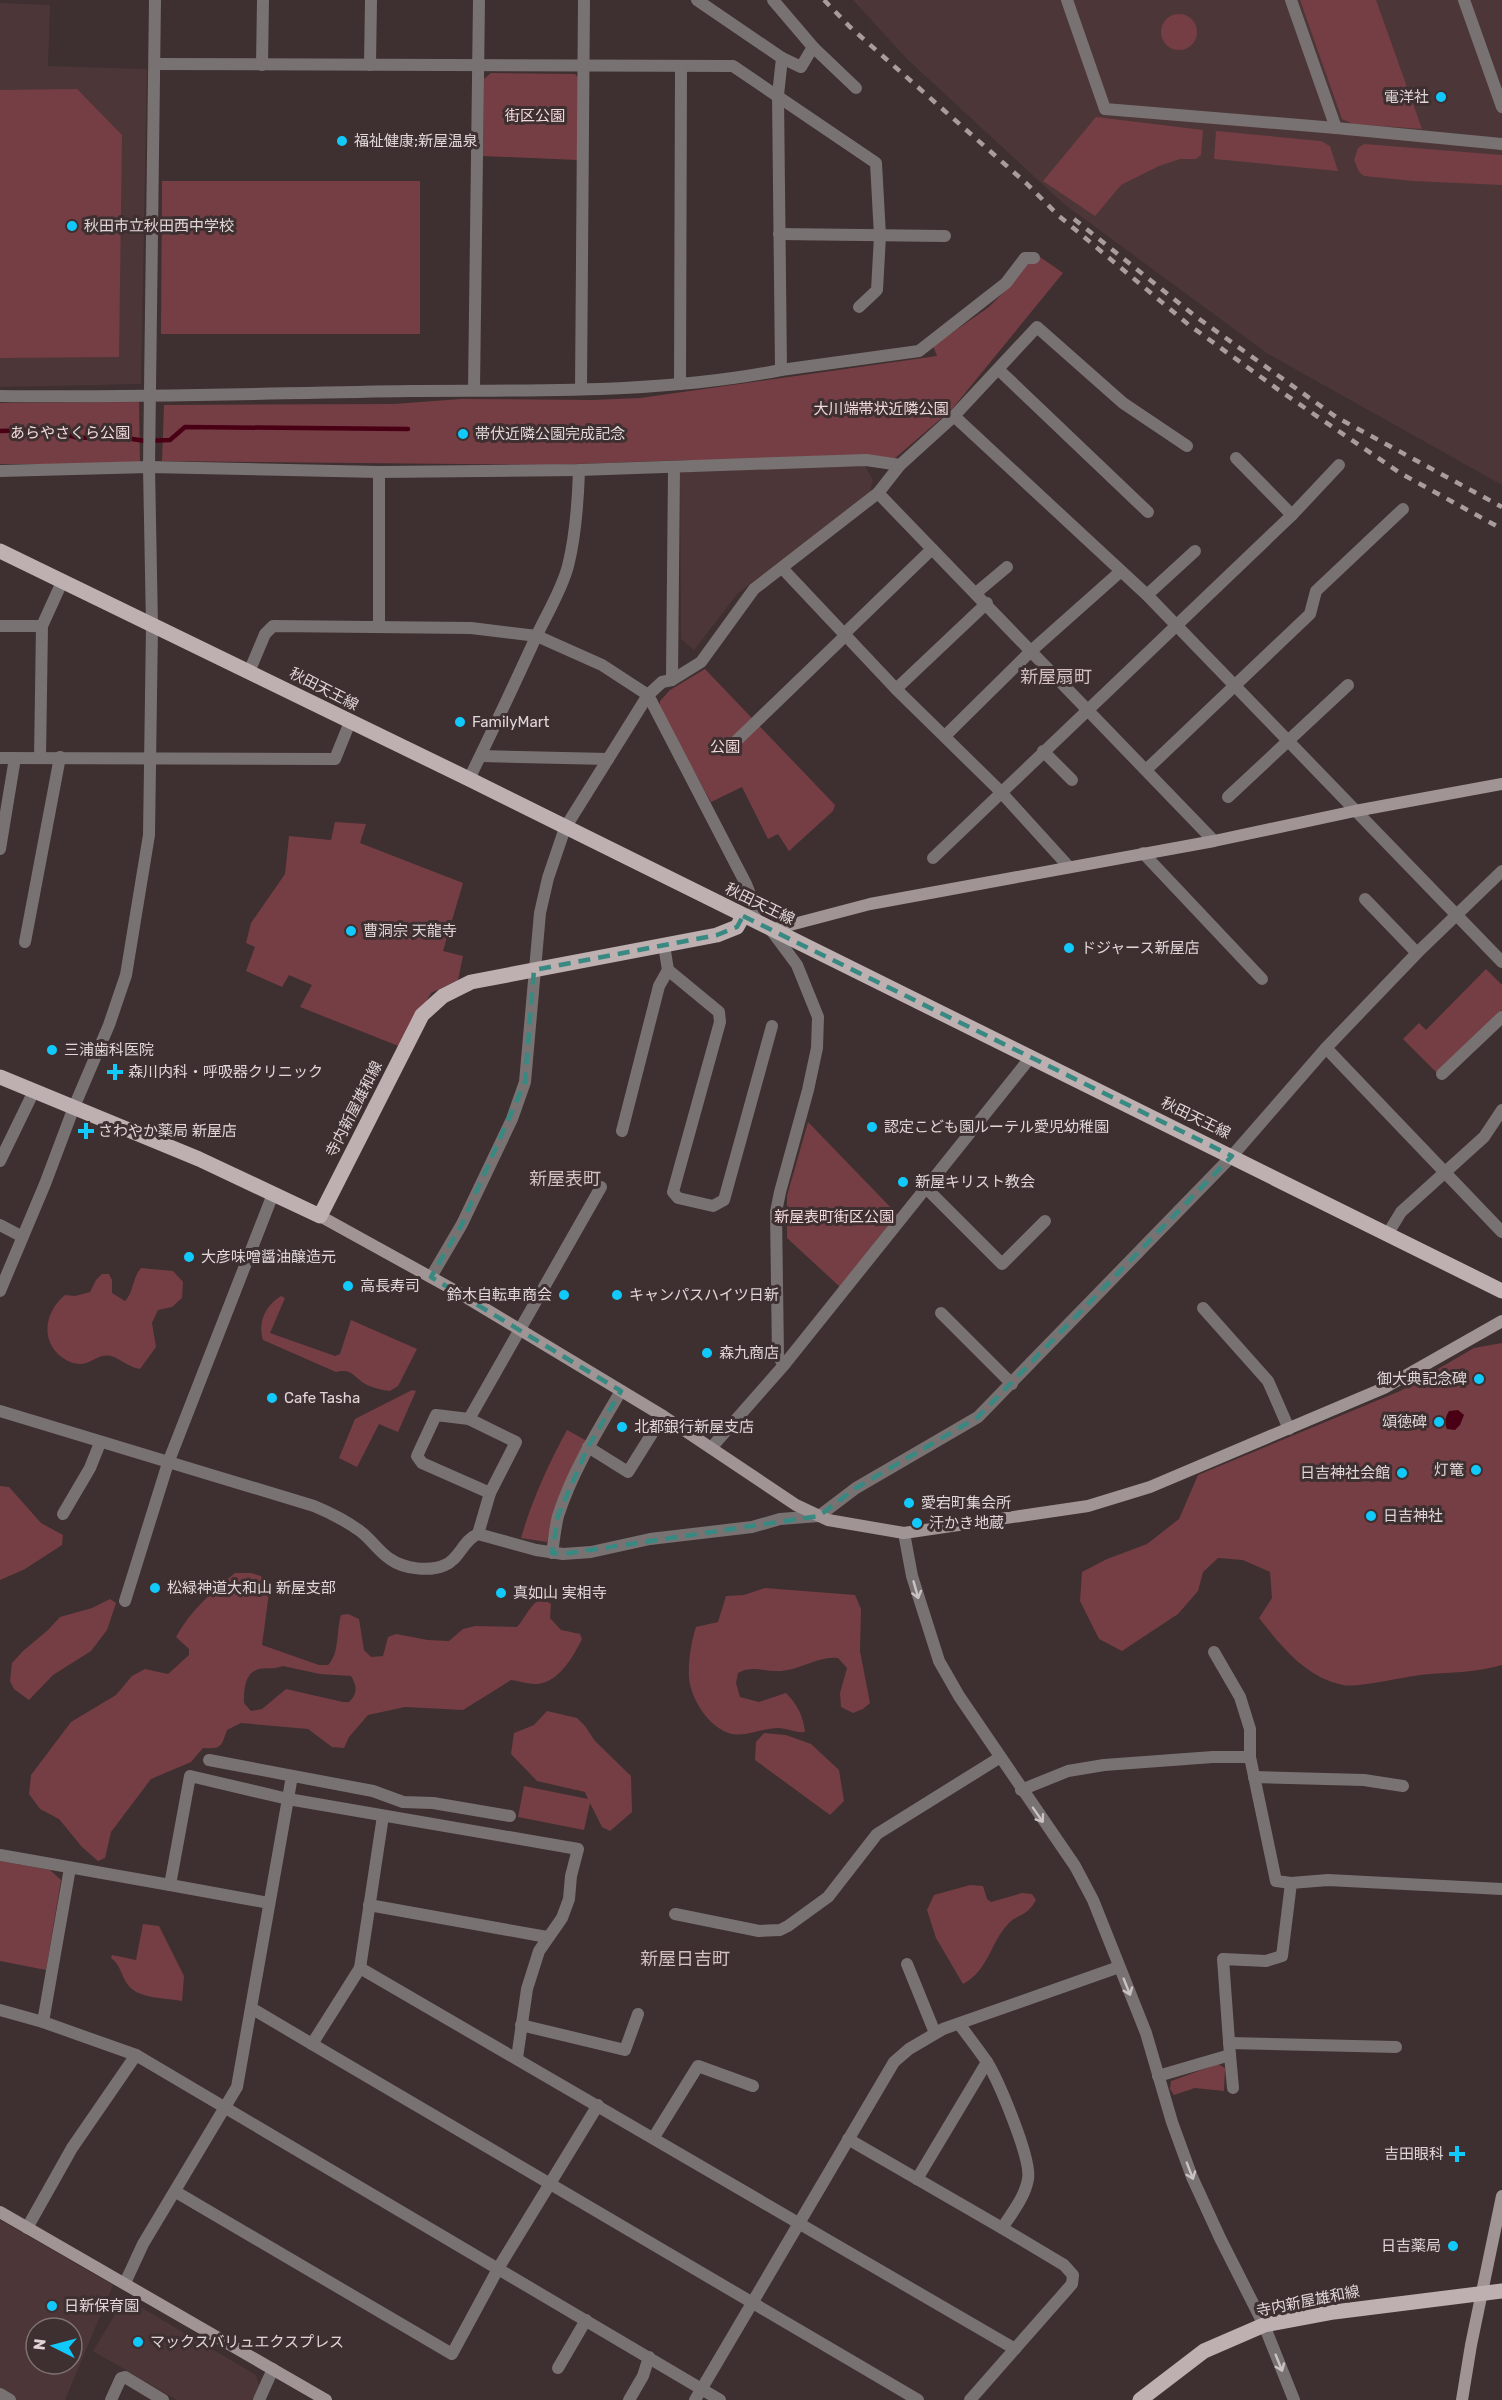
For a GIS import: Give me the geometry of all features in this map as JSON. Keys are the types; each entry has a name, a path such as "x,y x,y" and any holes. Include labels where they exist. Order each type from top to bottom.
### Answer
{"main road":[{"name":"秋田天王線","path":"0,552 469,779 1502,1291"},
{"name":"寺内新屋雄和線","path":"320,1216 422,1015 442,996 471,982 717,935 750,919"},
{"path":"0,1077 199,1159 320,1216"},
{"name":"寺内新屋雄和線","path":"1140,2400 1204,2351 1264,2325 1334,2312 1502,2291"}],"street":[{"path":"0,1291 109,1025 126,975 149,835 155,0"},
{"path":"262,65 263,0"},
{"path":"370,65 371,0"},
{"path":"474,390 479,0"},
{"path":"581,389 584,0"},
{"path":"697,0 782,58 801,67 813,47"},
{"path":"773,0 813,47 856,88"},
{"path":"1066,0 1105,109 1502,144"},
{"path":"1291,0 1336,128"},
{"path":"1464,0 1502,107"},
{"path":"781,370 778,95 782,58"},
{"path":"155,64 477,65 583,68 733,66 876,163 880,236 878,290 859,307"},
{"path":"680,384 681,66"},
{"path":"779,234 945,236"},
{"path":"0,396 151,403 474,390 581,389 742,378 781,370 920,351 1006,283 1025,258 1034,258"},
{"path":"431,1277 462,1224 512,1119 525,1082 540,913 548,878 565,828 648,695 662,682 672,680 701,662 754,589 878,493 900,465 954,416 1037,327 1123,402 1187,446"},
{"path":"999,370 1148,512"},
{"path":"954,416 1147,595 1502,962"},
{"path":"1236,458 1292,515"},
{"path":"0,471 150,462 379,472 674,469 866,460 900,465"},
{"path":"933,858 1000,791 1292,515 1339,465"},
{"path":"672,680 674,469"},
{"path":"469,779 554,604 567,567 577,519 579,470"},
{"path":"379,472 379,627"},
{"path":"878,493 987,603 1214,841"},
{"path":"1146,770 1310,614 1316,591 1403,508"},
{"path":"731,747 932,549"},
{"path":"1147,595 1195,552"},
{"path":"976,593 1007,567"},
{"path":"782,568 896,689 1000,791 1069,867"},
{"path":"945,736 1031,651 1121,571"},
{"path":"40,758 42,626 62,582"},
{"path":"896,689 987,603"},
{"path":"0,626 42,626"},
{"path":"249,672 265,634 273,626 471,628 537,636 602,664 648,695 746,884 753,902 750,919"},
{"path":"1228,797 1348,685"},
{"path":"0,758 335,759 350,722"},
{"path":"1043,751 1072,780"},
{"path":"481,756 608,759"},
{"path":"25,942 60,757"},
{"path":"0,849 15,758"},
{"path":"784,1365 778,1356 776,1212 808,1090 817,1048 818,1017 796,965 771,930 870,904 1214,841 1355,811 1502,784"},
{"path":"1143,854 1262,979"},
{"path":"0,1411 314,1506 336,1515 361,1532 391,1560 413,1567 436,1569 449,1564 470,1537 478,1534 552,1553 591,1552 650,1539 752,1527 780,1519 819,1516 856,1488 978,1417 1232,1156 1326,1048 1417,953 1502,871"},
{"path":"1365,899 1417,953"},
{"path":"622,1131 659,986 668,970 664,945"},
{"path":"668,970 719,1012 720,1022 673,1192 678,1198 713,1206 724,1200 772,1026"},
{"path":"1442,1074 1502,1017"},
{"path":"1326,1048 1502,1232"},
{"path":"711,1448 784,1365 1030,1058"},
{"path":"0,1161 34,1091"},
{"path":"1387,1235 1401,1212 1484,1137 1502,1110"},
{"path":"469,1419 601,1186"},
{"path":"926,1188 1002,1264 1045,1221"},
{"path":"125,1601 168,1463 273,1194"},
{"path":"320,1216 431,1277 663,1416 796,1505 819,1516 862,1527 904,1533 1088,1506 1150,1487 1384,1388 1502,1321"},
{"path":"0,1225 21,1236"},
{"path":"1203,1308 1268,1381 1289,1429"},
{"path":"941,1313 1012,1384"},
{"path":"552,1553 558,1516 588,1447 621,1391"},
{"path":"478,1534 489,1493 516,1442 469,1419 436,1416 417,1456 422,1463 489,1493"},
{"path":"588,1447 628,1472 663,1416"},
{"path":"63,1514 90,1468 100,1443"},
{"path":"904,1533 912,1576 939,1661 958,1696 999,1758 1075,1866 1092,1900 1146,2033 1172,2122 1192,2177 1264,2325 1294,2400"},
{"path":"1214,1652 1239,1697 1250,1729 1250,1757 1276,1881 1291,1883 1328,1880 1502,1889"},
{"path":"1021,1790 1068,1771 1104,1765 1213,1757 1250,1757"},
{"path":"675,1914 759,1931 780,1930 828,1896 877,1834 999,1758"},
{"path":"209,1760 373,1791 403,1802 433,1803 510,1816"},
{"path":"170,1885 190,1776 288,1799 578,1849 571,1876 569,1899 562,1918 539,1952 527,1989 517,2058"},
{"path":"125,2283 143,2244 237,2087 292,1776"},
{"path":"1254,1777 1364,1780 1403,1786"},
{"path":"312,2044 360,1968 383,1816"},
{"path":"0,1855 269,1903"},
{"path":"43,2022 70,1868"},
{"path":"1233,2088 1223,1959 1266,1961 1282,1956 1291,1883"},
{"path":"369,1905 548,1937"},
{"path":"907,1964 934,2033"},
{"path":"695,2400 750,2303 894,2062 934,2033 1080,1979 1119,1967"},
{"path":"360,1968 1015,2349"},
{"path":"251,2008 918,2400"},
{"path":"0,2010 43,2022 136,2055 499,2267 720,2400"},
{"path":"521,2025 625,2050 638,2014"},
{"path":"959,2024 987,2062 996,2080 1017,2133 1028,2170 1029,2178 1021,2198 1002,2228"},
{"path":"1158,2076 1230,2049 1396,2047"},
{"path":"27,2228 72,2148 136,2055"},
{"path":"917,2179 987,2062"},
{"path":"654,2137 698,2066 753,2086"},
{"path":"176,2192 452,2354 499,2267 552,2184 598,2105"},
{"path":"848,2139 1064,2265 1073,2275 1072,2284 970,2400"},
{"path":"1462,2400 1502,2196"},
{"path":"0,2212 326,2400"},
{"path":"558,2368 586,2320"},
{"path":"628,2400 643,2376 649,2357"},
{"path":"259,2400 273,2369"},
{"path":"111,2400 121,2378 125,2377 163,2400"},
{"path":"0,2394 10,2400"}],"highlighted area":[{"path":"743,916 1232,1156 978,1417 856,1488 819,1516 563,1554 552,1553 558,1516 588,1447 621,1391 431,1277 462,1224 525,1082 534,970 717,935 737,927"}],"shaded area":[{"path":"853,0 1502,0 1502,485 1268,354 1064,204 907,59"},
{"name":"秋田市立秋田西中学校","path":"0,3 50,5 48,66 147,69 141,384 0,387"},
{"path":"865,466 873,480 869,496 738,593 694,650 681,639 680,472"},
{"path":"1458,1410 1464,1415 1460,1425 1455,1430 1447,1429 1445,1420 1449,1411"},
{"name":"日新保育園","path":"0,2220 113,2285 84,2354 84,2316 24,2316 24,2376 75,2376 65,2400 17,2400 0,2390"},
{"path":"125,2298 256,2375 259,2386 253,2400 177,2400 93,2351"}],"green space":[{"path":"1300,0 1376,0 1422,129 1353,124 1342,119"},
{"path":"1179,14 1192,19 1197,32 1192,45 1179,50 1166,45 1161,32 1166,19"},
{"name":"街区公園","path":"491,73 575,74 579,79 577,160 483,156 484,79"},
{"name":"秋田市立秋田西中学校","path":"77,89 122,135 119,357 0,358 0,90"},
{"path":"1096,117 1203,130 1201,155 1196,159 1180,159 1159,166 1121,185 1095,216 1043,181"},
{"path":"1216,131 1321,141 1330,146 1338,171 1214,159"},
{"path":"1364,144 1502,155 1502,185 1413,181 1364,176 1359,172 1354,160 1358,148"},
{"path":"162,181 420,181 420,334 161,334"},
{"name":"大川端帯状近隣公園","path":"1040,257 1063,273 952,409 894,459 688,460 548,465 162,461 164,405 394,404 461,399 640,398 937,356 933,346 989,307 1007,289 1027,261"},
{"name":"あらやさくら公園","path":"139,402 140,464 0,464 0,403"},
{"name":"公園","path":"705,669 835,805 833,811 789,851 778,834 768,839 742,787 711,802 660,710 660,701 670,690"},
{"path":"335,822 366,824 360,843 463,883 443,951 463,956 458,980 431,993 401,1047 300,1007 312,985 289,975 282,987 246,971 255,947 246,943 251,923 285,874 289,836 331,840"},
{"path":"1486,969 1502,985 1502,1010 1438,1074 1403,1039 1419,1023 1426,1030"},
{"name":"新屋表町街区公園","path":"808,1122 897,1214 840,1287 787,1238 787,1196"},
{"path":"141,1268 173,1271 183,1282 182,1298 172,1307 158,1310 152,1323 156,1347 140,1369 107,1355 80,1364 59,1355 49,1340 48,1324 53,1309 59,1301 65,1295 75,1296 90,1292 102,1274 109,1274 112,1280 112,1293 125,1301"},
{"path":"281,1296 285,1298 270,1333 335,1356 340,1354 351,1320 417,1349 398,1386 390,1391 372,1387 350,1373 336,1372 263,1340 261,1327 264,1315 275,1300"},
{"path":"1502,1343 1502,1665 1482,1670 1420,1675 1349,1686 1330,1681 1317,1676 1295,1659 1259,1618 1272,1598 1270,1572 1243,1560 1218,1558 1203,1572 1198,1591 1178,1614 1122,1651 1099,1639 1080,1601 1082,1572 1107,1559 1147,1544 1179,1519 1198,1475 1400,1391 1474,1348"},
{"path":"412,1390 416,1391 398,1432 379,1424 357,1467 339,1458 355,1419"},
{"path":"567,1430 587,1441 558,1501 547,1542 521,1538 541,1483"},
{"path":"0,1486 9,1487 41,1523 63,1535 62,1545 25,1569 0,1580"},
{"path":"235,1573 251,1573 261,1576 269,1593 262,1645 319,1665 328,1665 332,1660 341,1615 348,1614 359,1619 364,1650 371,1657 383,1656 388,1637 396,1634 449,1641 463,1629 475,1626 517,1627 531,1607 542,1598 551,1604 550,1618 561,1630 580,1634 582,1639 564,1668 551,1680 535,1684 511,1680 463,1710 405,1707 368,1715 349,1737 344,1748 332,1747 308,1729 241,1723 227,1730 220,1746 203,1748 191,1762 151,1779 111,1832 105,1858 98,1861 82,1847 59,1819 40,1809 29,1794 31,1775 71,1722 116,1695 132,1676 145,1669 168,1674 189,1655 189,1649 176,1637 195,1610","holes":["283,1666 320,1674 351,1676 356,1690 352,1699 349,1702 343,1702 286,1689 262,1709 251,1711 244,1703 248,1678 250,1674 259,1669"]},
{"path":"765,1588 855,1595 861,1609 860,1651 870,1703 853,1713 841,1707 840,1693 847,1668 838,1658 830,1658 788,1670 754,1669 738,1673 736,1683 740,1697 759,1702 786,1693 799,1711 805,1732 778,1728 732,1734 709,1720 693,1695 689,1678 690,1652 696,1627 718,1622 726,1596 744,1595"},
{"path":"110,1599 116,1603 107,1630 91,1651 53,1675 29,1700 14,1689 10,1681 12,1663 23,1651 60,1617 92,1608"},
{"path":"547,1711 577,1718 595,1741 631,1776 632,1812 610,1831 602,1827 590,1803 584,1830 518,1817 524,1786 588,1799 585,1792 537,1781 511,1754 514,1733 534,1725"},
{"path":"764,1733 786,1735 811,1744 839,1770 844,1801 830,1815 755,1760 756,1742"},
{"path":"0,1861 50,1870 61,1880 46,1970 0,1961"},
{"path":"970,1885 983,1886 987,1899 991,1902 1022,1893 1032,1894 1036,1900 1029,1910 1008,1924 984,1964 972,1978 963,1984 936,1938 927,1910 934,1895"},
{"path":"143,1924 159,1926 184,1976 182,2001 153,1997 133,1990 111,1958 112,1955 136,1960"},
{"path":"1218,2064 1225,2068 1224,2091 1195,2088 1174,2095 1170,2089 1171,2081"}],"waterway":[{"path":"0,431 45,430 79,438 114,436 145,441 170,440 185,427 408,429"}],"railway":[{"path":"824,0 850,27 1026,183 1059,216 1189,325 1400,473 1502,529"},
{"path":"1074,219 1195,316 1336,417 1502,507"}],"place":[{"name":"電洋社","path":"1441,97"},
{"name":"福祉健康;新屋温泉","path":"342,141"},
{"name":"秋田市立秋田西中学校","path":"72,226"},
{"name":"帯伏近隣公園完成記念","path":"463,434"},
{"name":"FamilyMart","path":"460,722"},
{"name":"曹洞宗 天龍寺","path":"351,931"},
{"name":"ドジャース新屋店","path":"1069,948"},
{"name":"三浦歯科医院","path":"52,1050"},
{"name":"森川内科・呼吸器クリニック","path":"115,1072"},
{"name":"認定こども園ルーテル愛児幼稚園","path":"872,1127"},
{"name":"さわやか薬局 新屋店","path":"86,1131"},
{"name":"新屋キリスト教会","path":"903,1182"},
{"name":"大彦味噌醤油醸造元","path":"189,1257"},
{"name":"高長寿司","path":"348,1286"},
{"name":"鈴木自転車商会","path":"564,1295"},
{"name":"キャンパスハイツ日新","path":"617,1295"},
{"name":"森九商店","path":"707,1353"},
{"name":"御大典記念碑","path":"1479,1379"},
{"name":"Cafe Tasha","path":"272,1398"},
{"name":"頌徳碑","path":"1439,1422"},
{"name":"北都銀行新屋支店","path":"622,1427"},
{"name":"灯篭","path":"1476,1470"},
{"name":"日吉神社会館","path":"1402,1473"},
{"name":"愛宕町集会所","path":"909,1503"},
{"name":"日吉神社","path":"1371,1516"},
{"name":"汗かき地蔵","path":"917,1523"},
{"name":"松緑神道大和山 新屋支部","path":"155,1588"},
{"name":"真如山 実相寺","path":"501,1593"},
{"name":"吉田眼科","path":"1457,2154"},
{"name":"日吉薬局","path":"1453,2246"},
{"name":"日新保育園","path":"52,2306"},
{"name":"マックスバリュエクスプレス","path":"138,2342"}],"district":[{"name":"新屋扇町","path":"1056,677"},
{"name":"新屋表町","path":"565,1179"},
{"name":"新屋日吉町","path":"685,1959"}]}
